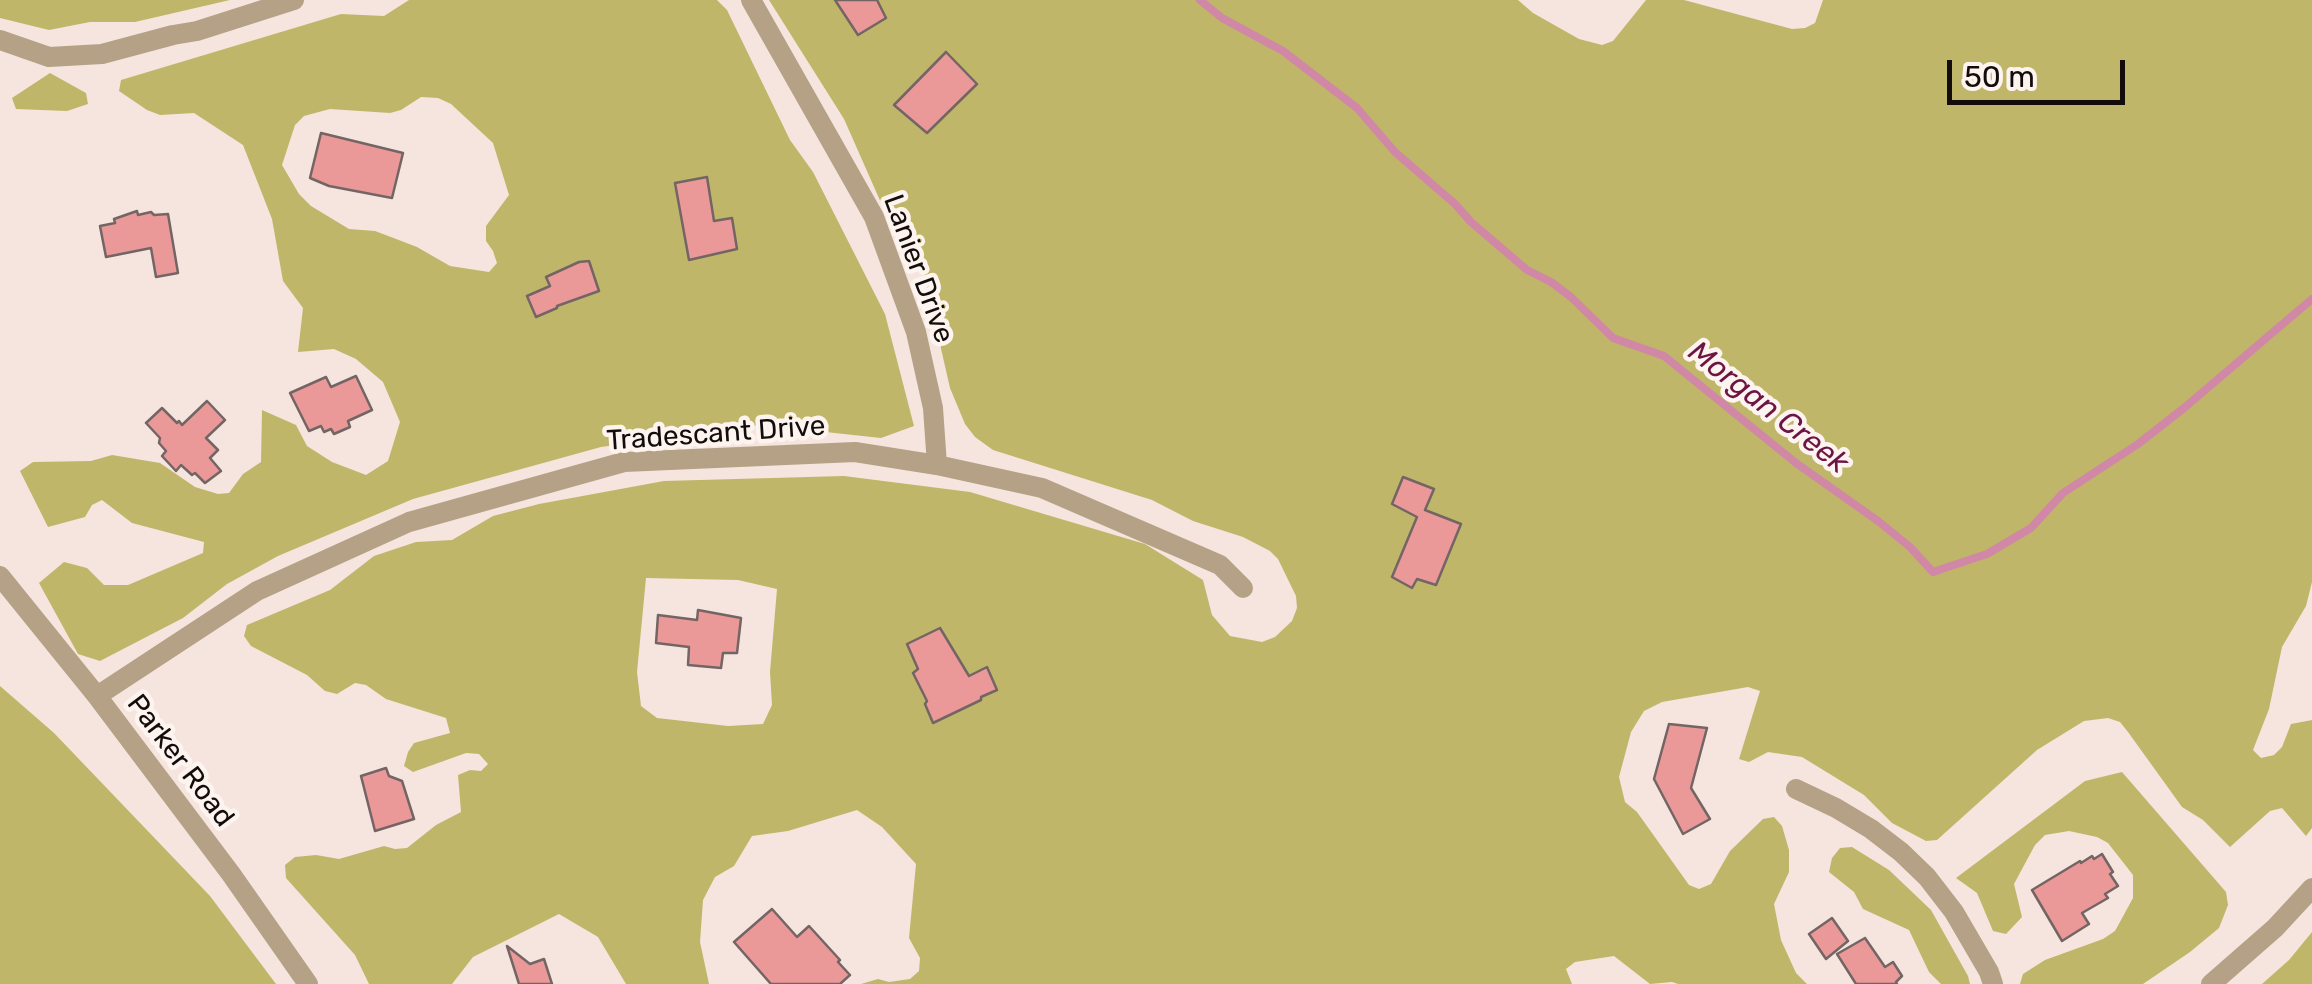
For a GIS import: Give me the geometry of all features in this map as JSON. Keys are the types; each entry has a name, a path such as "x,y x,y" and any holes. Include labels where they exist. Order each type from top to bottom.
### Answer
{"street":[{"path":"0,40 49,57 102,54 197,31 294,0"},
{"name":"Lanier Drive","path":"751,0 874,217 916,332 934,408 937,465"},
{"name":"Tradescant Drive","path":"96,696 257,591 409,522 624,462 855,452 937,465 1042,488 1220,565 1243,588"},
{"name":"Parker Road","path":"0,576 96,696 308,984"},
{"path":"1796,789 1872,829 1927,877 1954,912 1994,984"},
{"path":"2211,984 2275,928 2312,888"}],"shaded area":[{"path":"0,0 230,0 135,22 90,22 49,30 0,18"},
{"path":"409,0 717,0 727,10 790,140 813,172 885,314 914,426 881,438 761,425 601,447 413,499 278,556 227,584 183,618 100,661 78,654 39,583 64,562 87,568 104,585 128,585 203,553 204,542 132,523 102,500 92,505 85,517 48,527 20,471 33,462 91,461 112,455 160,463 195,487 229,493 243,474 261,462 262,410 296,425 307,446 332,462 366,475 388,461 400,422 383,382 356,359 334,349 298,352 303,308 283,281 272,219 243,145 194,113 160,115 147,110 119,91 121,80 341,14 384,16","holes":["421,97 451,104 493,143 509,195 486,226 486,241 497,263 489,272 450,266 417,247 375,231 349,229 311,206 282,165 295,125 304,116 330,109 390,113"]},
{"path":"769,0 1518,0 1579,39 1602,45 1613,41 1646,0 1684,0 1792,29 1815,23 1823,0 2312,0 2312,582 2306,606 2282,647 2269,709 2253,750 2261,758 2274,755 2282,747 2291,724 2312,720 2312,828 2306,836 2282,808 2270,811 2230,847 2203,820 2182,807 2120,722 2108,718 2084,721 2037,750 1937,840 1926,841 1892,823 1864,795 1802,757 1768,752 1749,762 1739,759 1760,691 1748,687 1662,702 1644,711 1631,732 1619,777 1625,802 1637,812 1689,885 1699,889 1711,884 1730,851 1763,819 1774,817 1782,826 1789,850 1789,872 1774,904 1781,940 1796,973 1807,984 1650,984 1614,956 1575,962 1566,969 1572,984 861,984 878,979 910,979 919,971 920,958 909,938 916,864 882,827 857,810 788,831 752,836 734,866 715,877 703,900 700,942 709,984 626,984 598,937 559,914 473,957 452,984 369,984 355,955 286,878 285,865 295,857 339,859 384,846 407,848 436,825 461,812 458,775 481,771 488,764 479,754 466,753 413,772 404,766 408,752 414,743 450,733 446,718 386,699 366,685 355,683 337,694 325,691 307,675 251,646 244,636 247,625 330,590 374,556 416,542 452,540 493,516 539,504 664,481 844,476 970,492 1145,544 1203,580 1212,615 1230,636 1262,642 1275,637 1292,621 1296,596 1270,551 1243,537 1193,521 1152,500 993,450 975,437 950,388 924,274 882,205 844,119","holes":["646,578 738,580 777,589 770,672 772,705 763,724 728,726 657,718 641,706 637,672"]},
{"path":"50,73 86,93 88,104 67,111 16,109 12,98"},
{"path":"0,686 54,733 210,896 276,984 0,984"},
{"path":"2122,772 2226,892 2228,905 2219,928 2143,984 2020,984 2023,974 2045,960 2115,931 2133,898 2133,875 2108,843 2097,837 2069,831 2045,835 2035,845 2014,884 2022,917 2006,934 1993,931 1977,893 1956,878 2085,781"},
{"path":"1852,847 1889,870 1931,910 1970,984 1941,984 1929,972 1909,930 1863,909 1854,892 1829,872 1832,858 1840,848"},
{"path":"2312,932 2312,984 2262,984 2289,960"}],"building":[{"path":"835,0 877,0 886,18 858,35"},
{"path":"946,52 977,84 927,133 894,105"},
{"path":"321,133 403,153 392,198 329,186 310,178"},
{"path":"707,177 714,221 732,218 737,249 689,260 675,183"},
{"path":"137,211 138,215 168,214 178,273 156,277 151,248 106,257 100,226"},
{"path":"589,261 599,291 536,317 527,296 550,286 546,277"},
{"path":"356,376 372,410 348,421 350,427 334,434 331,429 324,432 321,426 309,431 290,393 326,377 331,387"},
{"path":"207,401 225,420 206,438 218,450 210,458 221,471 205,483 181,465 176,471 162,456 166,451 159,443 160,438 146,423 162,408 182,425"},
{"path":"1403,477 1434,489 1425,510 1461,524 1436,585 1417,579 1412,588 1392,577 1417,517 1392,504"},
{"path":"698,610 741,618 737,653 723,653 721,668 688,665 689,647 656,643 658,615 697,620"},
{"path":"940,628 969,676 987,667 997,690 933,723 913,673 918,669 907,644"},
{"path":"1669,724 1707,728 1691,788 1710,819 1683,834 1654,779"},
{"path":"386,768 389,776 402,781 414,819 375,831 361,776"},
{"path":"2102,854 2118,886 2105,894 2108,898 2082,913 2089,924 2062,941 2032,890 2080,861"},
{"path":"772,909 797,937 809,926 850,975 840,984 771,984 734,942"},
{"path":"1832,918 1848,941 1826,959 1809,934"},
{"path":"1865,938 1885,967 1893,962 1902,976 1897,984 1856,984 1837,954"},
{"path":"507,946 530,964 544,959 552,984 519,984"}],"waterway":[{"name":"Morgan Creek","path":"1200,0 1222,18 1283,51 1357,108 1395,152 1471,222 1527,270 1571,297 1613,338 1664,356 1796,463 1878,521 1933,572 1987,554 2031,528 2063,493 2138,444 2312,299"}]}
